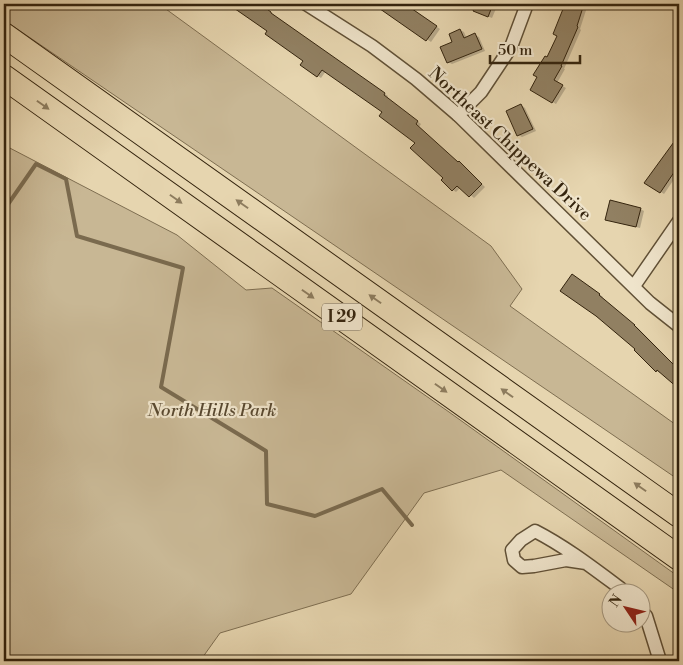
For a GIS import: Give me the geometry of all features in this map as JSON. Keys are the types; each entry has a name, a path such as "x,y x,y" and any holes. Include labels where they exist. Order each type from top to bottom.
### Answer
{"highway":[{"name":"I 29","path":"4,35 679,515"},
{"name":"I 29","path":"4,77 679,558"}],"street":[{"name":"Northeast Chippewa Drive","path":"306,4 372,46 416,79 458,115 650,303 679,326"},
{"path":"458,115 482,92 511,47 527,4"},
{"path":"634,286 679,221"},
{"path":"586,563 566,560 522,567 514,560 512,550 521,540 535,531 556,542 586,563 611,582"},
{"path":"650,629 660,661"}],"green space":[{"path":"4,4 159,4 491,246 522,289 510,306 679,427 679,480 4,20"},
{"name":"North Hills Park","path":"4,145 177,235 246,290 272,288 679,577 679,593 501,470 424,493 351,594 220,633 200,661 4,661"}],"building":[{"path":"228,4 260,4 385,93 384,95 418,121 416,124 459,161 482,184 469,197 457,186 452,191 441,180 443,178 410,148 415,143 379,116 382,112 322,70 317,77 300,65 303,61 265,34 267,31"},
{"path":"373,4 405,4 437,26 426,41"},
{"path":"476,4 493,4 488,17 473,11"},
{"path":"565,4 584,4 578,27 562,66 554,80 563,85 552,103 530,90 537,77 533,75 545,56 547,57 557,36 553,34"},
{"path":"460,29 464,38 475,33 482,49 447,63 440,47 452,42 449,34"},
{"path":"521,104 533,129 517,136 506,111"},
{"path":"679,135 679,165 660,193 644,183"},
{"path":"610,200 641,208 636,227 605,220"},
{"path":"572,274 600,294 635,325 679,370 679,389 657,370 656,372 635,349 596,316 560,291"}],"waterway":[{"path":"4,210 36,164 66,179 77,236 183,268 161,387 266,451 267,504 315,516 382,489 412,525"}]}
